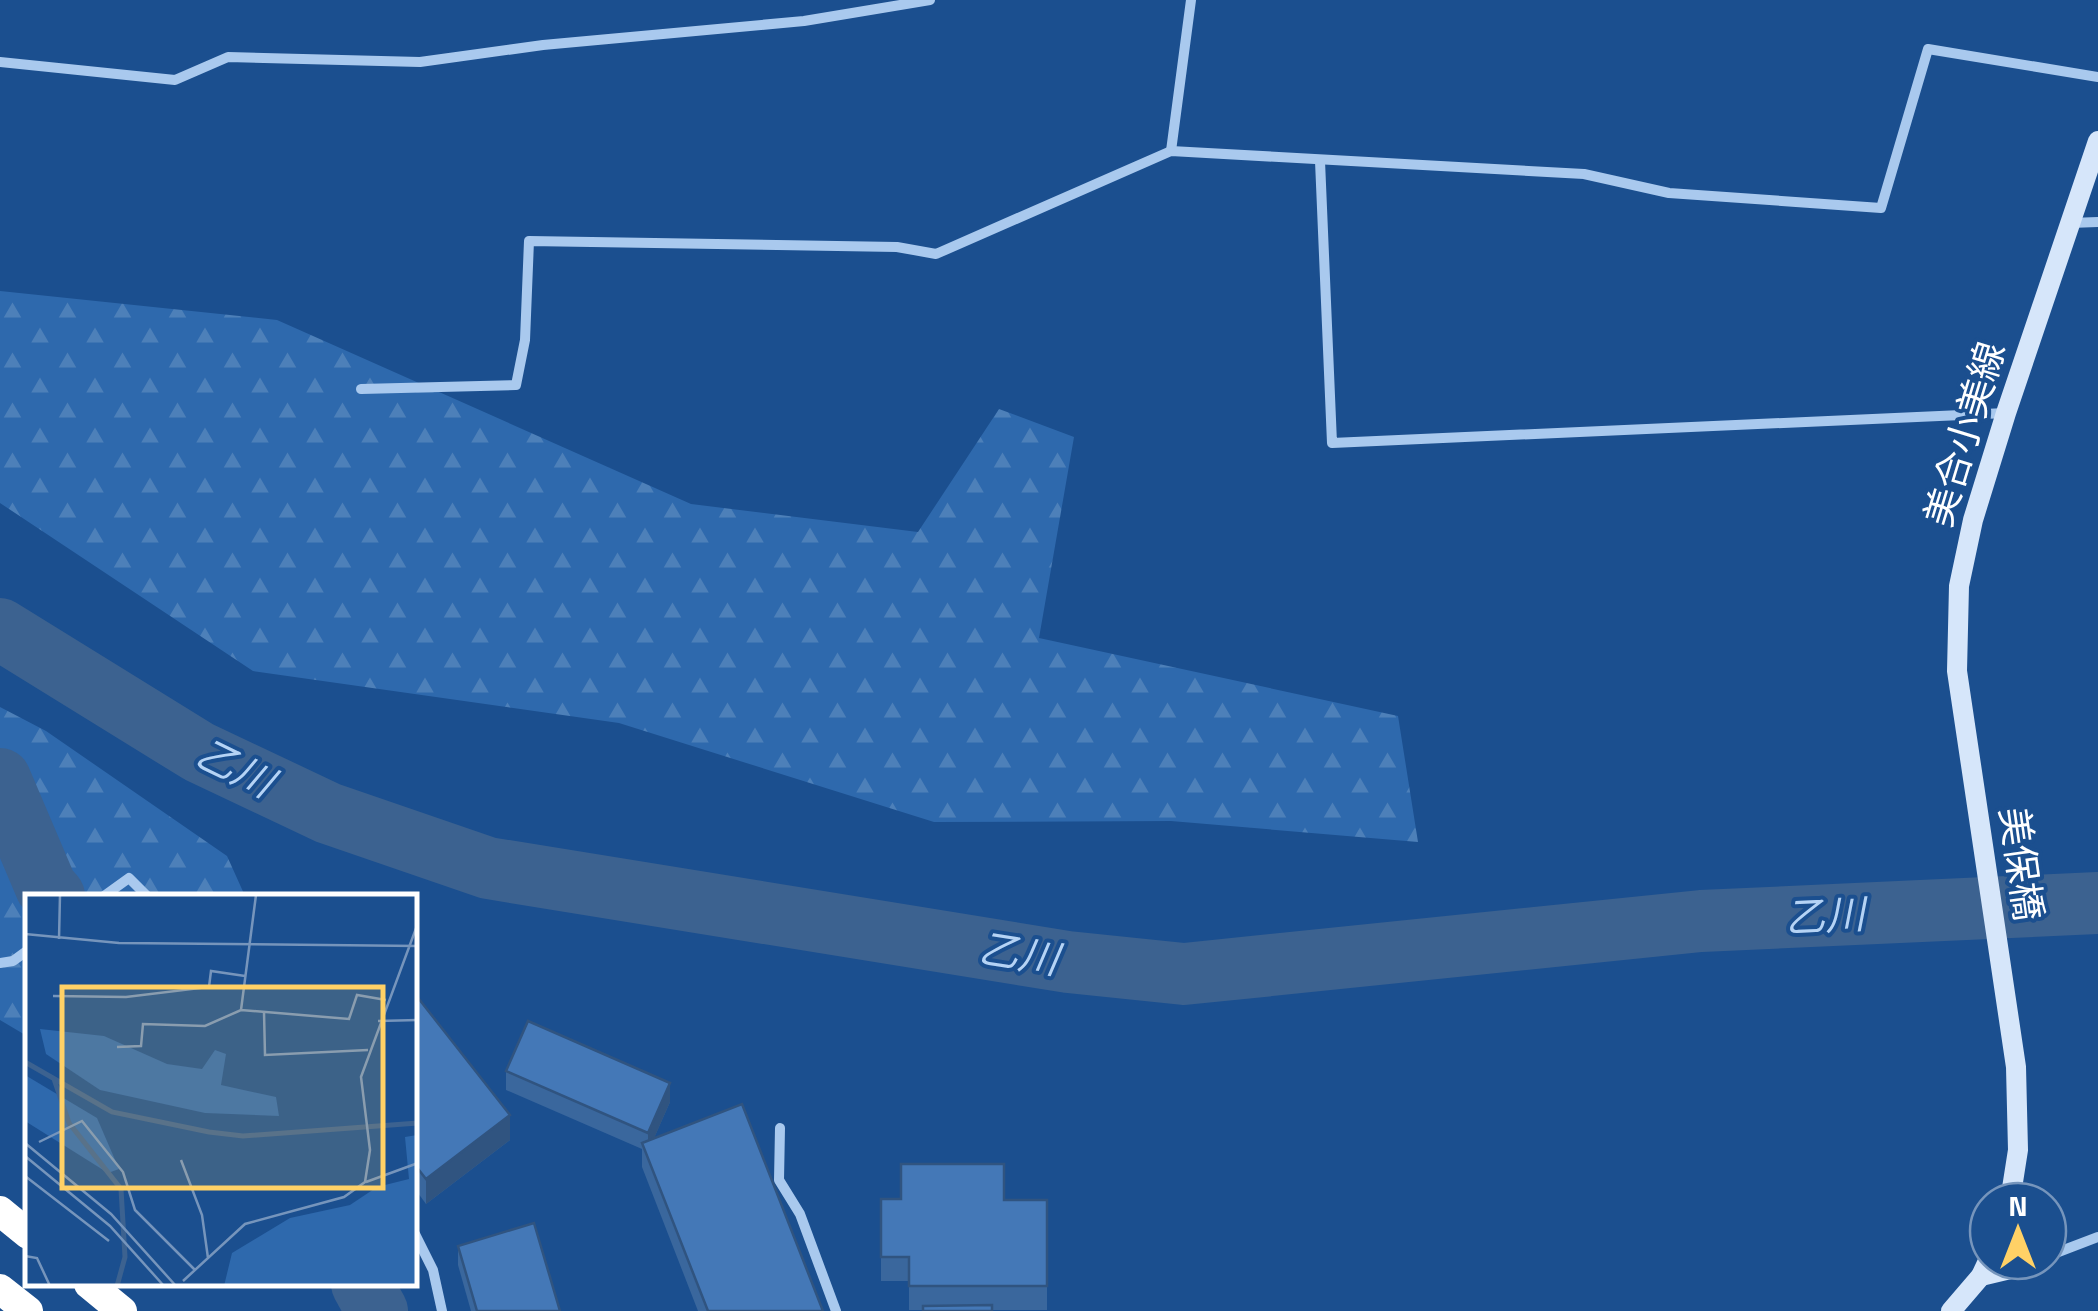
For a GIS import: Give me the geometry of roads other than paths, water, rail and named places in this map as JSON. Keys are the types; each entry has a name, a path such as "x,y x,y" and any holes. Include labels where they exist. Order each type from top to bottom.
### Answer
{"highway":[{"path":"0,1212 25,1232"},
{"path":"91,1286 122,1311"},
{"path":"0,1290 28,1311"}],"street":[{"path":"0,62 175,80 228,57 420,62 543,44 804,20 930,0"},
{"path":"1171,150 1192,0"},
{"path":"362,389 516,385 525,340 528,240 898,248 936,254 1171,150 1584,174 1669,193 1880,208 1928,48 2098,78"},
{"name":"美合小美線","path":"1957,671 1959,586 1974,520 2098,141"},
{"path":"1320,161 1332,443 2006,413"},
{"path":"2069,223 2098,222"},
{"name":"美保橋","path":"1957,671 2016,1067 2018,1150 2013,1181"},
{"path":"107,894 129,878 145,894"},
{"path":"0,963 13,961 25,952"},
{"path":"780,1128 779,1180 800,1214 836,1311"},
{"path":"2068,1248 2098,1237"},
{"path":"418,1240 433,1270 442,1311"},
{"path":"1951,1311 1974,1281"}],"waterway":[{"name":"乙川","path":"0,629 199,752 328,813 488,868 1068,962 1184,974 1701,921 2098,903"},
{"path":"0,779 52,894"},
{"path":"363,1286 377,1311"}]}
